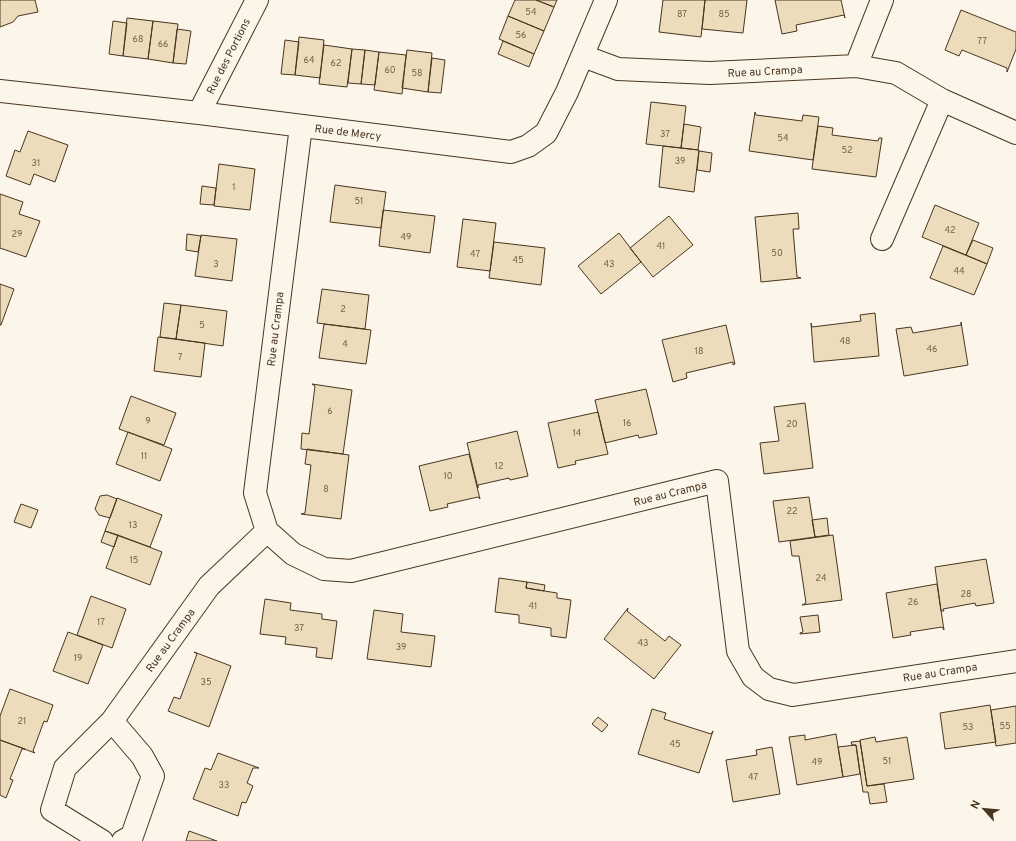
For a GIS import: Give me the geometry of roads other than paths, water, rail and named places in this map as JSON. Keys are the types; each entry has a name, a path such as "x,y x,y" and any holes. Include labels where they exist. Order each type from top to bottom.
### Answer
{"street":[{"name":"Rue des Portions","path":"199,113 257,0"},
{"name":"Rue de Mercy","path":"0,91 199,113 511,152 528,146 546,133 583,56 606,0"},
{"path":"856,66 882,0"},
{"name":"Rue au Crampa","path":"583,56 618,69 710,73 856,66 896,73 942,100 1016,133"},
{"path":"882,239 942,100"},
{"name":"Rue au Crampa","path":"300,126 255,493 267,531 293,554 324,569 351,571 717,481 738,651 753,677 769,689 793,695 1016,661"},
{"name":"Rue au Crampa","path":"102,841 52,810 65,768 112,721 209,586 267,531"},
{"path":"112,721 142,756 153,776 132,836 124,841"}]}
